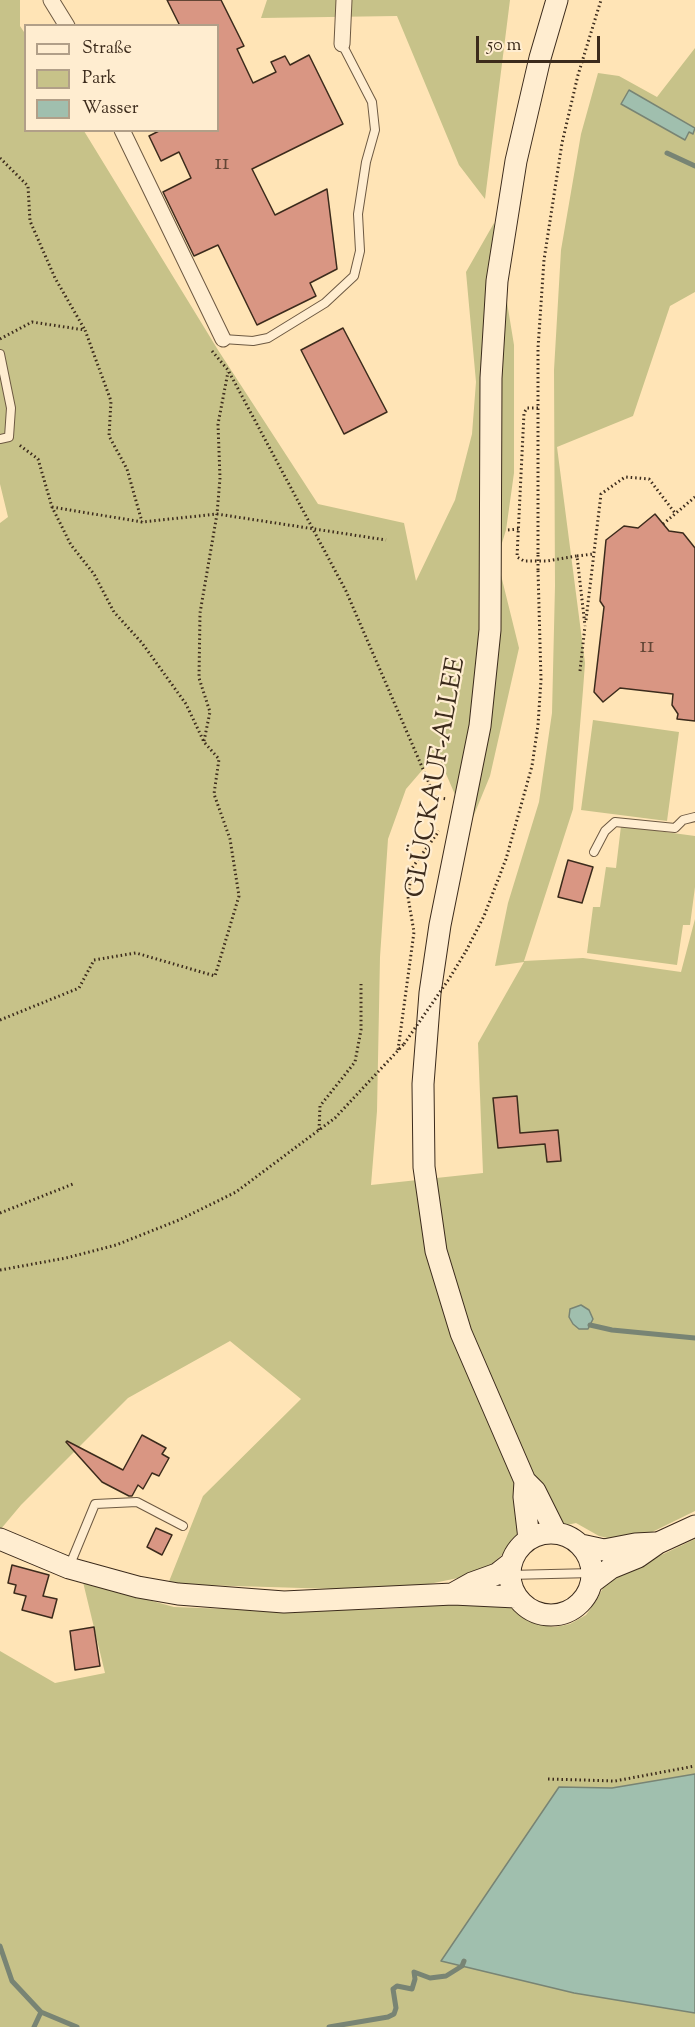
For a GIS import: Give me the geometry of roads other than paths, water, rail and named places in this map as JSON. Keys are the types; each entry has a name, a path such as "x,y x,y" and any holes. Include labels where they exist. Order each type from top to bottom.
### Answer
{"main road":[{"name":"GLÜCKAUF-ALLEE","path":"555,1533 535,1491 525,1481 461,1333 436,1251 424,1167 423,1084 430,993 440,925 480,726 489,630 490,378 497,282 516,161 540,58 557,0"},
{"name":"GLÜCKAUF-ALLEE","path":"525,1481 524,1497 529,1539"},
{"path":"592,1578 638,1557 658,1543 695,1526"},
{"path":"581,1545 589,1558 592,1578 583,1601 568,1612 549,1616 530,1610 516,1597 510,1569 521,1545 542,1533 565,1535 581,1545 604,1550 635,1544 658,1543"},
{"path":"0,1539 69,1568 138,1587 178,1594 284,1602 453,1594 516,1597"},
{"path":"453,1594 472,1583 510,1569"}],"street":[{"path":"51,0 67,24"},
{"path":"342,44 344,0"},
{"path":"123,132 224,339"}],"lane":[{"path":"224,339 253,341 268,338 324,303 354,276 360,251 359,204 366,162 375,130 372,102 342,44"},
{"path":"0,354 11,408 9,437 0,439"},
{"path":"594,852 605,831 615,822 675,828 683,820 695,817"},
{"path":"69,1568 95,1504 137,1502 183,1526"},
{"path":"510,1569 592,1578"}],"water":[{"path":"629,90 695,128 693,134 689,132 685,140 621,104"},
{"path":"581,1305 589,1310 593,1319 588,1329 579,1329 569,1317 570,1309"},
{"path":"695,1774 695,2013 574,1993 441,1961 559,1787 612,1788"}],"waterway":[{"path":"667,153 695,166"},
{"path":"590,1325 612,1330 695,1338"},
{"path":"0,1946 12,1981 41,2012 77,2027"},
{"path":"329,2027 388,2017 394,2014 396,2008 393,1989 397,1986 412,1989 415,1979 414,1972 430,1978 446,1976 462,1966 464,1961"},
{"path":"34,2027 41,2012"}]}
